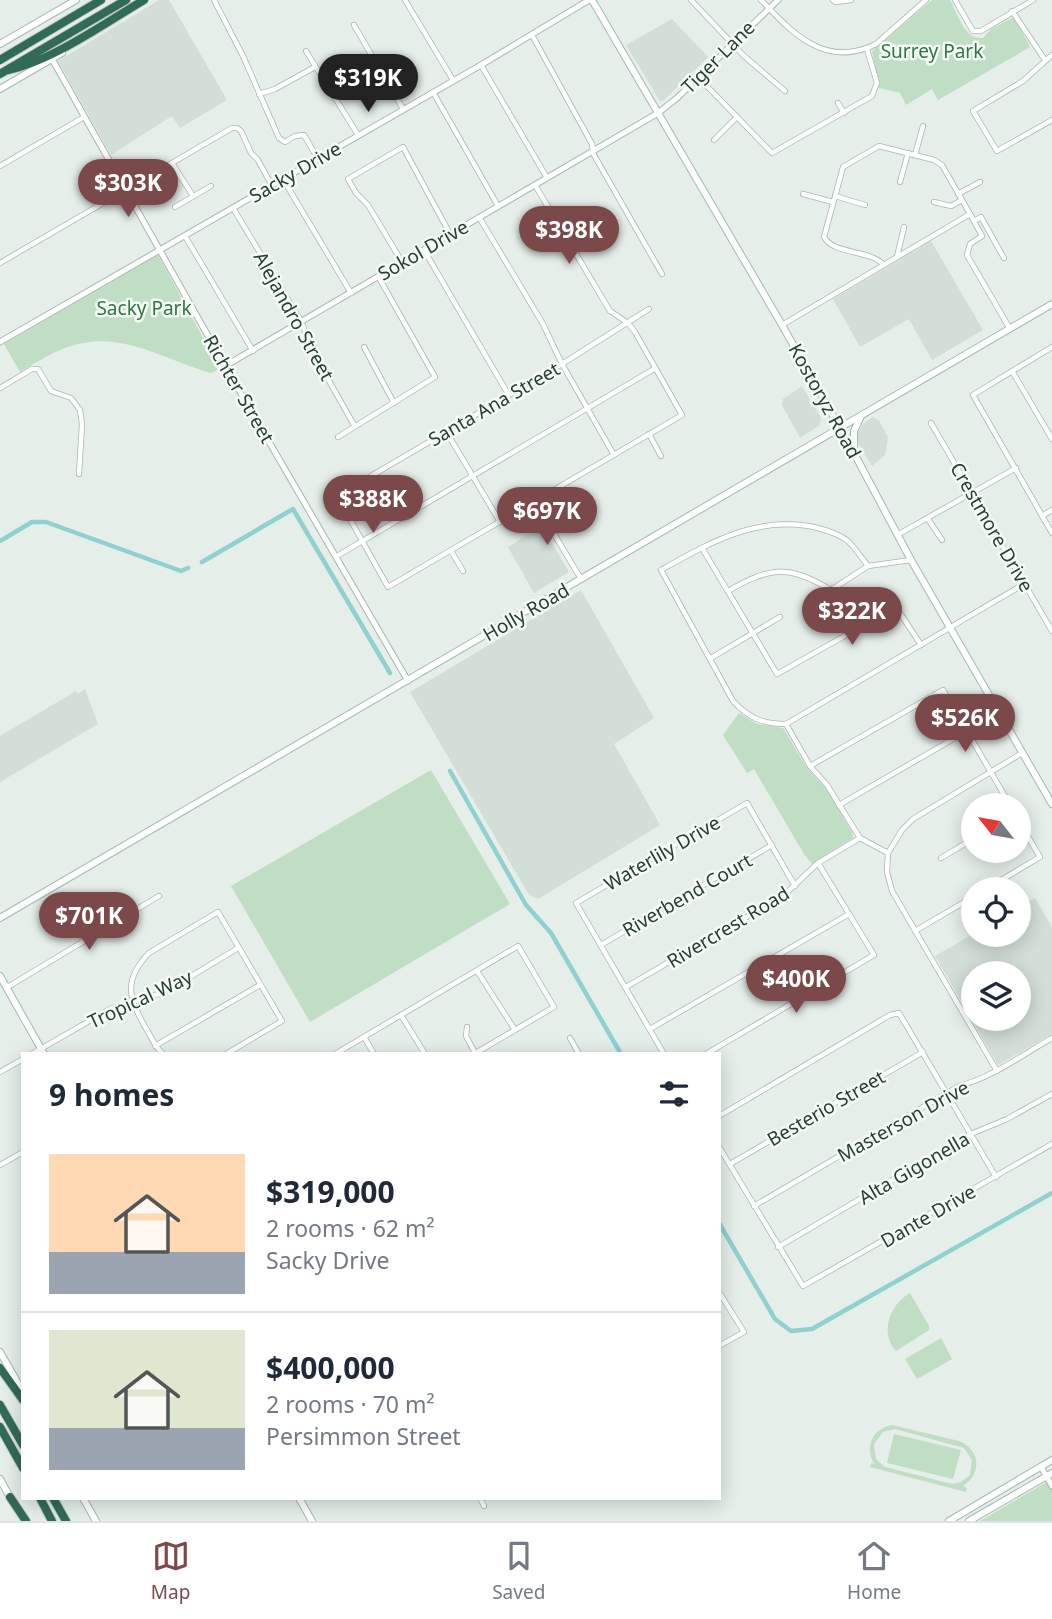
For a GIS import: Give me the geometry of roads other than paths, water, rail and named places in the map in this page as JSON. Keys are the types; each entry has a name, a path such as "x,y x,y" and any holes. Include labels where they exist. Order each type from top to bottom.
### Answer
{"highway":[{"path":"0,60 101,0"},
{"path":"4,72 126,0"},
{"path":"4,72 47,55 144,0"},
{"path":"0,1368 21,1397"},
{"path":"0,1405 21,1442"},
{"path":"0,1427 21,1464"},
{"path":"10,1497 25,1521"},
{"path":"41,1500 52,1521"},
{"path":"54,1500 66,1521"}],"main road":[{"path":"0,44 76,0"},
{"path":"0,89 150,0"},
{"name":"Kostoryz Road","path":"590,0 782,325 899,534 911,561 1052,804"},
{"name":"Holly Road","path":"0,918 1052,304"},
{"path":"855,454 853,434 861,416"},
{"path":"0,976 43,1051"},
{"path":"0,1352 21,1389"},
{"path":"948,1521 1052,1460"},
{"path":"969,1521 1049,1474"},
{"path":"0,1479 10,1497"},
{"path":"84,1500 96,1521"},
{"path":"300,1500 312,1521"}],"street":[{"path":"214,0 282,141 304,135 318,159"},
{"path":"405,0 453,80"},
{"name":"Sacky Drive","path":"0,342 590,0"},
{"path":"691,0 732,44 785,91"},
{"path":"761,0 793,33 814,46 837,53 867,49 876,44 926,0"},
{"name":"Tiger Lane","path":"658,113 677,98 778,0"},
{"path":"833,0 851,0"},
{"path":"955,0 973,31 981,31 1033,0"},
{"path":"1012,11 1045,60"},
{"path":"355,25 403,109"},
{"path":"532,34 662,274"},
{"path":"697,76 772,153 872,96 877,88 867,49"},
{"path":"306,51 358,135"},
{"path":"1052,55 1023,81 973,111 997,151 1052,120"},
{"name":"Richter Street","path":"52,59 225,366 408,681"},
{"path":"481,65 547,178"},
{"path":"259,94 275,89 315,67"},
{"path":"432,92 498,206"},
{"path":"838,103 844,113"},
{"name":"Sokol Drive","path":"225,366 658,113"},
{"path":"0,166 84,117"},
{"path":"714,140 736,118"},
{"path":"915,155 923,126"},
{"path":"0,263 237,128 242,131 251,153 258,160 272,186"},
{"path":"884,265 878,258 828,243 825,233 844,167 879,146 934,160 942,166 982,236"},
{"path":"402,262 368,205 356,193 348,179 403,148 450,234"},
{"path":"900,183 908,153"},
{"path":"172,163 193,196"},
{"path":"284,178 351,293"},
{"path":"934,202 951,206 980,182"},
{"path":"362,542 388,587 682,415 628,323 610,311 536,185"},
{"path":"175,207 211,186"},
{"path":"803,194 864,205"},
{"name":"Alejandro Street","path":"233,208 301,321 315,356 355,425"},
{"path":"782,325 970,214"},
{"path":"479,217 543,324 562,364 614,455"},
{"path":"974,221 981,217 1004,258"},
{"path":"897,258 904,228"},
{"path":"990,233 970,244 967,255 1010,329"},
{"path":"185,236 253,351"},
{"path":"424,250 508,394"},
{"path":"338,436 435,377 378,276"},
{"name":"Santa Ana Street","path":"362,542 337,496 562,364 649,309"},
{"path":"365,347 394,403"},
{"path":"1052,347 973,395 1052,533"},
{"path":"0,388 32,369 38,369 51,391 71,398 80,410 82,424 79,474"},
{"path":"337,556 654,369"},
{"path":"1012,371 1052,439"},
{"name":"Crestmore Drive","path":"932,423 1052,631"},
{"path":"446,431 500,522"},
{"path":"649,434 662,456"},
{"path":"899,534 1016,468"},
{"path":"535,502 581,580"},
{"path":"1042,516 1052,510"},
{"path":"928,519 942,540"},
{"path":"868,566 848,541 832,531 803,524 769,524 737,533 661,570 733,701 743,712 765,723 786,724 1024,584"},
{"path":"702,548 777,674 896,607 920,645"},
{"path":"451,551 463,571"},
{"path":"728,591 751,578 793,570 831,590 868,566 911,561"},
{"path":"711,658 780,617"},
{"path":"810,766 943,690 1003,793"},
{"path":"786,724 810,766 827,785 860,838 888,853"},
{"path":"839,806 967,731"},
{"path":"997,1071 901,909 888,881 888,853 894,839 913,819 1023,753"},
{"name":"Waterlily Drive","path":"601,945 576,903 747,803 772,845"},
{"name":"Rivercrest Road","path":"626,987 783,896 818,863 860,838"},
{"path":"1031,842 1040,857 1031,862"},
{"path":"772,845 796,886"},
{"name":"Riverbend Court","path":"601,945 772,845"},
{"path":"941,858 961,846"},
{"path":"709,1052 874,955 818,863"},
{"path":"1006,877 1030,863"},
{"path":"6,988 159,895"},
{"path":"915,931 961,904"},
{"path":"161,1052 155,1046 132,1002 131,981 141,961 149,953 218,912 282,1021 229,1052"},
{"path":"650,1029 849,914"},
{"path":"601,945 663,1052"},
{"path":"338,1052 518,946 554,1007 477,1052"},
{"name":"Tropical Way","path":"43,1051 110,1009 165,992 239,948"},
{"path":"477,971 515,1030"},
{"path":"155,1046 260,985"},
{"path":"721,1115 890,1015 899,1013 996,1177"},
{"path":"401,1015 424,1052"},
{"path":"467,1027 466,1036 474,1052"},
{"path":"364,1037 373,1052"},
{"path":"570,1038 578,1052"},
{"name":"Masterson Drive","path":"754,1206 959,1086 975,1082 997,1071 1052,1038"},
{"name":"Besterio Street","path":"730,1164 923,1052"},
{"path":"0,1072 21,1060"},
{"name":"Alta Gigonella","path":"778,1247 971,1134 1007,1119 1052,1094"},
{"name":"Dante Drive","path":"778,1247 803,1286 1052,1144"},
{"path":"721,1150 778,1247"},
{"path":"0,1166 21,1153"},
{"path":"721,1295 744,1332 721,1345"},
{"path":"1041,1467 1049,1474 1052,1486"},
{"path":"481,1500 484,1506"}],"waterway":[{"path":"202,562 293,509 390,673"},
{"path":"0,541 32,522 46,522 181,571 188,568"},
{"path":"450,771 526,905 551,933 620,1052"},
{"path":"721,1226 775,1319 791,1331 812,1329 1052,1193"}],"park label":[{"name":"Surrey Park","path":"932,51"},
{"name":"Sacky Park","path":"144,308"}]}
